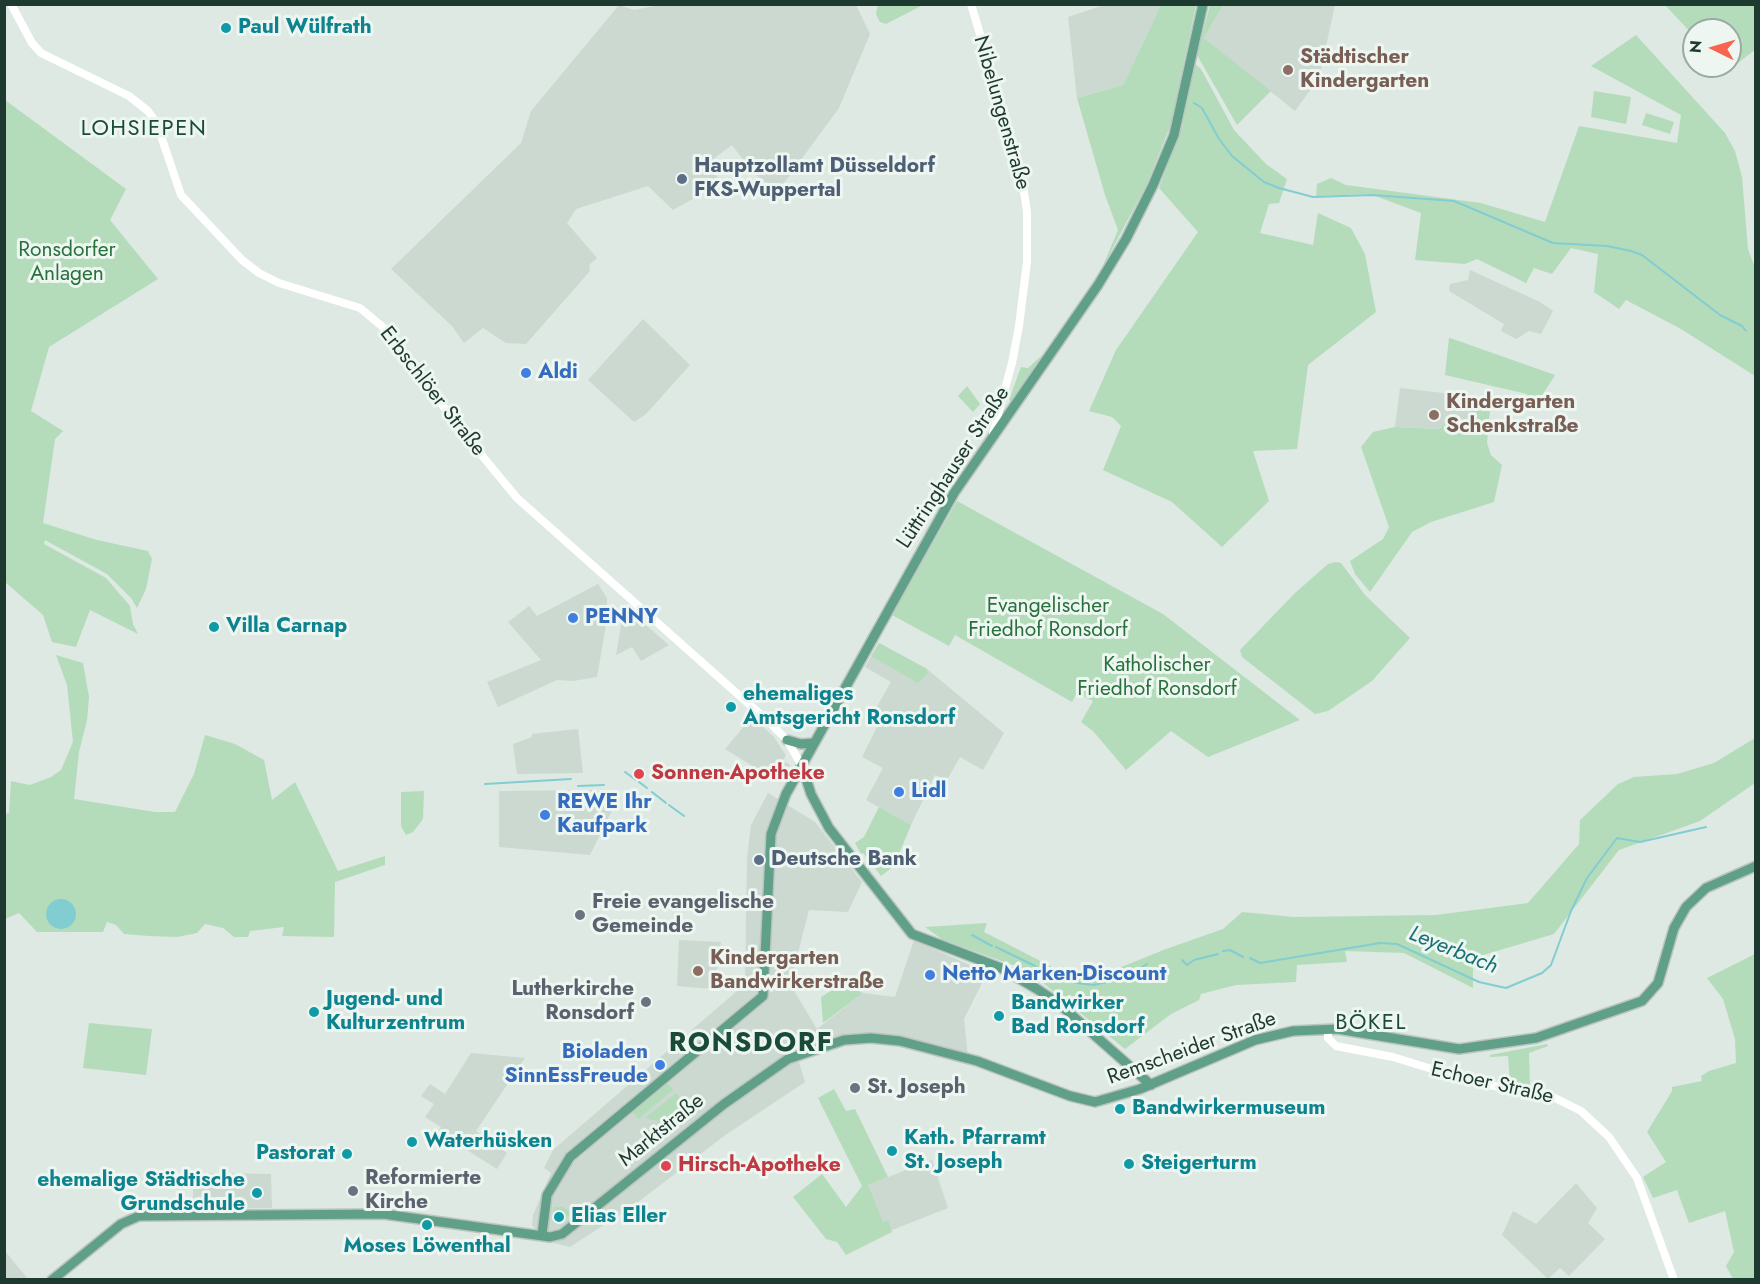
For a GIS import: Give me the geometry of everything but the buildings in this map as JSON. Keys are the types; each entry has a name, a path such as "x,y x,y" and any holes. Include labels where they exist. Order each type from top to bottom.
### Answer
{"main road":[{"name":"Lüttringhauser Straße","path":"542,1234 547,1195 570,1157 764,996 771,834 786,794 935,524 993,435 1098,285 1153,185 1174,135 1203,4"},
{"path":"787,740 801,744 813,743"},
{"path":"802,766 811,794 829,828 912,934 1001,968 1037,989 1064,1008 1151,1085"},
{"name":"Remscheider Straße","path":"788,1059 844,1040 882,1038 977,1060 1090,1102 1112,1099 1151,1085 1255,1040 1293,1031 1328,1029 1436,1047 1473,1048 1536,1038 1630,1007 1647,997 1658,983 1674,928 1692,900 1717,882 1755,866"},
{"name":"Marktstraße","path":"542,1234 550,1237 562,1234 724,1104 788,1059"},
{"path":"52,1280 131,1218 383,1214 542,1234"}],"street":[{"name":"Erbschlöer Straße","path":"11,4 32,43 41,53 129,96 148,111 157,124 172,175 181,195 242,260 259,273 279,283 339,299 371,315 384,328 465,435 517,498 787,740 802,766"},
{"name":"Nibelungenstraße","path":"971,4 1021,172 1026,212 1027,262 1019,326 993,435"},
{"name":"Echoer Straße","path":"1328,1029 1328,1038 1336,1046 1385,1056 1474,1082 1554,1098 1581,1111 1609,1137 1637,1178 1674,1280"}],"shaded area":[{"path":"664,4 856,5 870,34 839,108 778,191 752,172 732,145 708,163 721,183 673,210 648,186 576,209 567,223 597,258 589,265 590,271 526,344 506,343 483,328 464,343 452,326 391,269 521,143 531,111 619,5 634,10"},
{"path":"1104,5 1161,5 1123,85 1077,98 1068,17"},
{"path":"1223,5 1335,5 1319,78 1295,111 1204,38"},
{"path":"1470,270 1540,302 1553,311 1541,334 1529,331 1516,339 1501,331 1504,324 1449,291 1450,284 1468,280"},
{"path":"643,319 690,365 646,414 634,422 588,380"},
{"name":"Kindergarten Schenkstraße","path":"1400,388 1469,396 1471,424 1446,422 1439,429 1395,427"},
{"path":"598,584 607,598 607,619 597,677 573,681 557,680 498,707 487,682 541,660 508,622 529,606 537,616"},
{"path":"627,610 669,645 641,661 632,647 616,655 623,614"},
{"path":"879,643 927,669 1004,733 983,770 960,757 947,780 935,775 911,825 866,800 883,768 862,757 883,715 875,710 891,682 865,667"},
{"path":"752,717 773,736 786,755 783,761 790,765 780,783 725,749"},
{"path":"578,729 583,773 517,774 513,744 532,737 532,734"},
{"path":"593,790 609,793 616,802 590,855 499,847 499,791"},
{"path":"768,793 815,822 862,882 848,912 809,910 790,984 817,1029 863,993 895,997 914,940 987,973 964,1019 968,1057 872,1037 794,1057 799,1062 805,1082 724,1136 633,1206 570,1247 546,1241 532,1225 533,1215 551,1173 544,1168 553,1150 745,984 747,858 751,825"},
{"name":"Kindergarten Bandwirkerstraße","path":"679,940 721,942 714,989 677,986"},
{"path":"471,1053 525,1058 476,1131 507,1153 497,1169 467,1150 433,1139 441,1127 425,1117 434,1104 421,1096 430,1084 445,1094"},
{"path":"932,1160 948,1208 887,1232 865,1186"},
{"path":"193,1173 271,1174 272,1208 193,1209"},
{"path":"1576,1183 1597,1208 1588,1223 1605,1239 1569,1276 1560,1268 1548,1279 1502,1235 1513,1211 1536,1224"},
{"path":"5,1251 28,1279 5,1279"}],"green space":[{"path":"878,4 923,5 886,24 880,22 876,14"},
{"path":"1161,5 1196,5 1171,124 1147,184 1102,268 1118,230 1105,195 1077,98 1123,85"},
{"path":"1210,5 1223,5 1204,38 1271,91 1237,125 1197,55"},
{"path":"1665,5 1755,5 1755,50 1742,60 1742,18 1682,18 1682,23"},
{"path":"1636,35 1725,133 1735,151 1742,177 1748,249 1755,268 1755,376 1681,329 1626,300 1619,309 1594,292 1598,254 1571,248 1552,274 1534,268 1526,283 1477,259 1465,264 1415,260 1421,213 1370,194 1316,196 1317,184 1331,178 1346,185 1481,203 1545,222 1579,126 1677,143 1681,115 1591,66"},
{"path":"1195,64 1201,69 1234,130 1266,164 1287,179 1279,203 1269,204 1260,233 1313,245 1318,213 1351,228 1365,254 1376,312 1308,365 1297,449 1253,451 1269,501 1222,547 1172,502 1103,470 1121,426 1112,417 1089,411 1116,350 1198,232 1159,188 1182,127"},
{"path":"1594,91 1631,97 1626,124 1591,117"},
{"name":"Ronsdorfer Anlagen","path":"5,100 126,189 110,220 158,279 49,347 31,411 63,431 55,439 43,523 97,540 148,551 152,559 146,589 137,608 131,598 107,574 45,540 44,544 106,578 130,606 133,624 138,634 90,610 76,647 52,642 43,615 5,582"},
{"path":"1646,113 1674,122 1670,134 1642,125"},
{"path":"1449,338 1555,375 1536,405 1526,400 1527,394 1445,375"},
{"path":"1042,355 1011,401 1009,400 1021,367 1028,368"},
{"path":"967,386 980,404 973,412 958,396"},
{"path":"1469,396 1491,399 1487,443 1491,455 1502,465 1494,502 1431,522 1412,532 1370,592 1355,574 1350,561 1383,539 1389,527 1361,447 1373,432 1395,427 1439,429 1446,422 1470,424"},
{"path":"957,501 1163,614 1300,720 1208,757 1171,731 1126,770 1093,731 1081,722 1093,701 1077,693 1072,702 955,635 949,646 892,615"},
{"path":"1341,563 1365,595 1410,638 1372,681 1328,711 1315,714 1242,657 1240,650 1295,593 1328,564"},
{"path":"879,643 927,669 928,673 918,683 871,656"},
{"path":"56,655 83,663 89,697 87,720 79,752 74,799 155,812 175,812 194,774 205,735 235,744 264,760 272,800 295,782 338,871 385,856 385,865 335,882 334,937 282,936 284,927 250,931 248,937 234,937 223,928 205,924 197,933 177,937 149,936 124,934 116,925 107,922 103,932 37,932 19,913 5,919 4,814 9,813 11,781 30,785 51,777 61,770 73,742 67,685"},
{"path":"1755,738 1755,783 1700,821 1619,850 1554,934 1473,958 1473,988 1404,953 1345,951 1347,962 1297,965 1296,982 1236,985 1201,994 1199,1000 1171,1014 1125,1049 1027,970 943,940 925,927 987,923 984,932 1060,971 1109,972 1223,929 1242,912 1294,917 1436,915 1528,903 1579,844 1580,820 1618,784 1634,777 1677,774 1714,763"},
{"path":"424,791 423,819 413,832 406,835 401,826 401,792"},
{"path":"879,807 911,825 894,866 881,876 863,853 861,854 855,843 864,837"},
{"path":"1755,954 1755,1279 1733,1279 1726,1266 1734,1252 1725,1211 1689,1223 1677,1190 1653,1198 1643,1177 1666,1162 1647,1132 1672,1091 1672,1087 1702,1081 1701,1076 1709,1071 1736,1063 1735,1039 1723,999 1707,978"},
{"path":"842,984 863,993 823,1023 821,997"},
{"path":"89,1023 152,1029 146,1075 83,1068"},
{"path":"1547,1044 1548,1046 1529,1053 1530,1086 1510,1083 1508,1056 1490,1057 1490,1055"},
{"path":"667,1083 673,1090 638,1119 633,1112"},
{"path":"834,1089 846,1111 855,1109 888,1177 868,1185 883,1222 888,1220 892,1232 846,1255 837,1242 826,1239 793,1197 822,1174 846,1207 862,1186 818,1098"},
{"path":"676,1093 689,1109 658,1133 658,1121 645,1118"},
{"path":"553,1207 563,1207 573,1213 558,1222 554,1219"}],"water":[{"path":"61,899 72,903 76,914 72,925 61,929 50,925 46,914 50,903"}],"waterway":[{"path":"1194,103 1202,108 1219,139 1232,156 1264,182 1313,197 1372,195 1454,201 1553,243 1607,246 1631,251 1642,255 1720,315 1742,326 1746,331"},
{"name":"Leyerbach","path":"625,772 636,780"},
{"name":"Leyerbach","path":"485,784 571,779"},
{"name":"Leyerbach","path":"639,782 647,788"},
{"name":"Leyerbach","path":"578,786 604,785"},
{"name":"Leyerbach","path":"652,792 666,803"},
{"name":"Leyerbach","path":"669,805 684,816"},
{"name":"Leyerbach","path":"1250,958 1260,963 1380,943 1397,944 1479,982 1506,988 1542,973 1551,965 1571,911 1587,878 1617,838 1640,842 1706,827"},
{"name":"Leyerbach","path":"972,935 992,946"},
{"name":"Leyerbach","path":"996,947 1035,966 1039,971 1077,983 1094,985 1119,979 1125,972 1132,973 1147,964"},
{"name":"Leyerbach","path":"1223,951 1230,950 1243,957"},
{"name":"Leyerbach","path":"1182,960 1187,965 1194,960 1218,954"}],"place":[{"name":"Paul Wülfrath","path":"226,28"},
{"name":"Städtischer Kindergarten","path":"1288,70"},
{"name":"Hauptzollamt Düsseldorf FKS-Wuppertal","path":"682,179"},
{"name":"Aldi","path":"526,373"},
{"name":"Kindergarten Schenkstraße","path":"1434,415"},
{"name":"PENNY","path":"573,618"},
{"name":"Villa Carnap","path":"214,627"},
{"name":"ehemaliges Amtsgericht Ronsdorf","path":"731,707"},
{"name":"Sonnen-Apotheke","path":"639,774"},
{"name":"Lidl","path":"899,792"},
{"name":"REWE Ihr Kaufpark","path":"545,815"},
{"name":"Deutsche Bank","path":"759,860"},
{"name":"Freie evangelische Gemeinde","path":"580,915"},
{"name":"Kindergarten Bandwirkerstraße","path":"698,971"},
{"name":"Netto Marken-Discount","path":"930,975"},
{"name":"Lutherkirche Ronsdorf","path":"646,1002"},
{"name":"Jugend- und Kulturzentrum","path":"314,1012"},
{"name":"Bandwirker Bad Ronsdorf","path":"999,1016"},
{"name":"Bioladen SinnEssFreude","path":"660,1065"},
{"name":"St. Joseph","path":"855,1088"},
{"name":"Bandwirkermuseum","path":"1120,1109"},
{"name":"Waterhüsken","path":"412,1142"},
{"name":"Kath. Pfarramt St. Joseph","path":"892,1151"},
{"name":"Pastorat","path":"347,1154"},
{"name":"Steigerturm","path":"1129,1164"},
{"name":"Hirsch-Apotheke","path":"666,1166"},
{"name":"Reformierte Kirche","path":"353,1191"},
{"name":"ehemalige Städtische Grundschule","path":"257,1193"},
{"name":"Elias Eller","path":"559,1217"},
{"name":"Moses Löwenthal","path":"427,1225"}],"district":[{"name":"LOHSIEPEN","path":"144,130"},
{"name":"BÖKEL","path":"1371,1024"},
{"name":"RONSDORF","path":"751,1044"}],"park label":[{"name":"Evangelischer Friedhof Ronsdorf","path":"1048,619"},
{"name":"Katholischer Friedhof Ronsdorf","path":"1157,678"}]}
